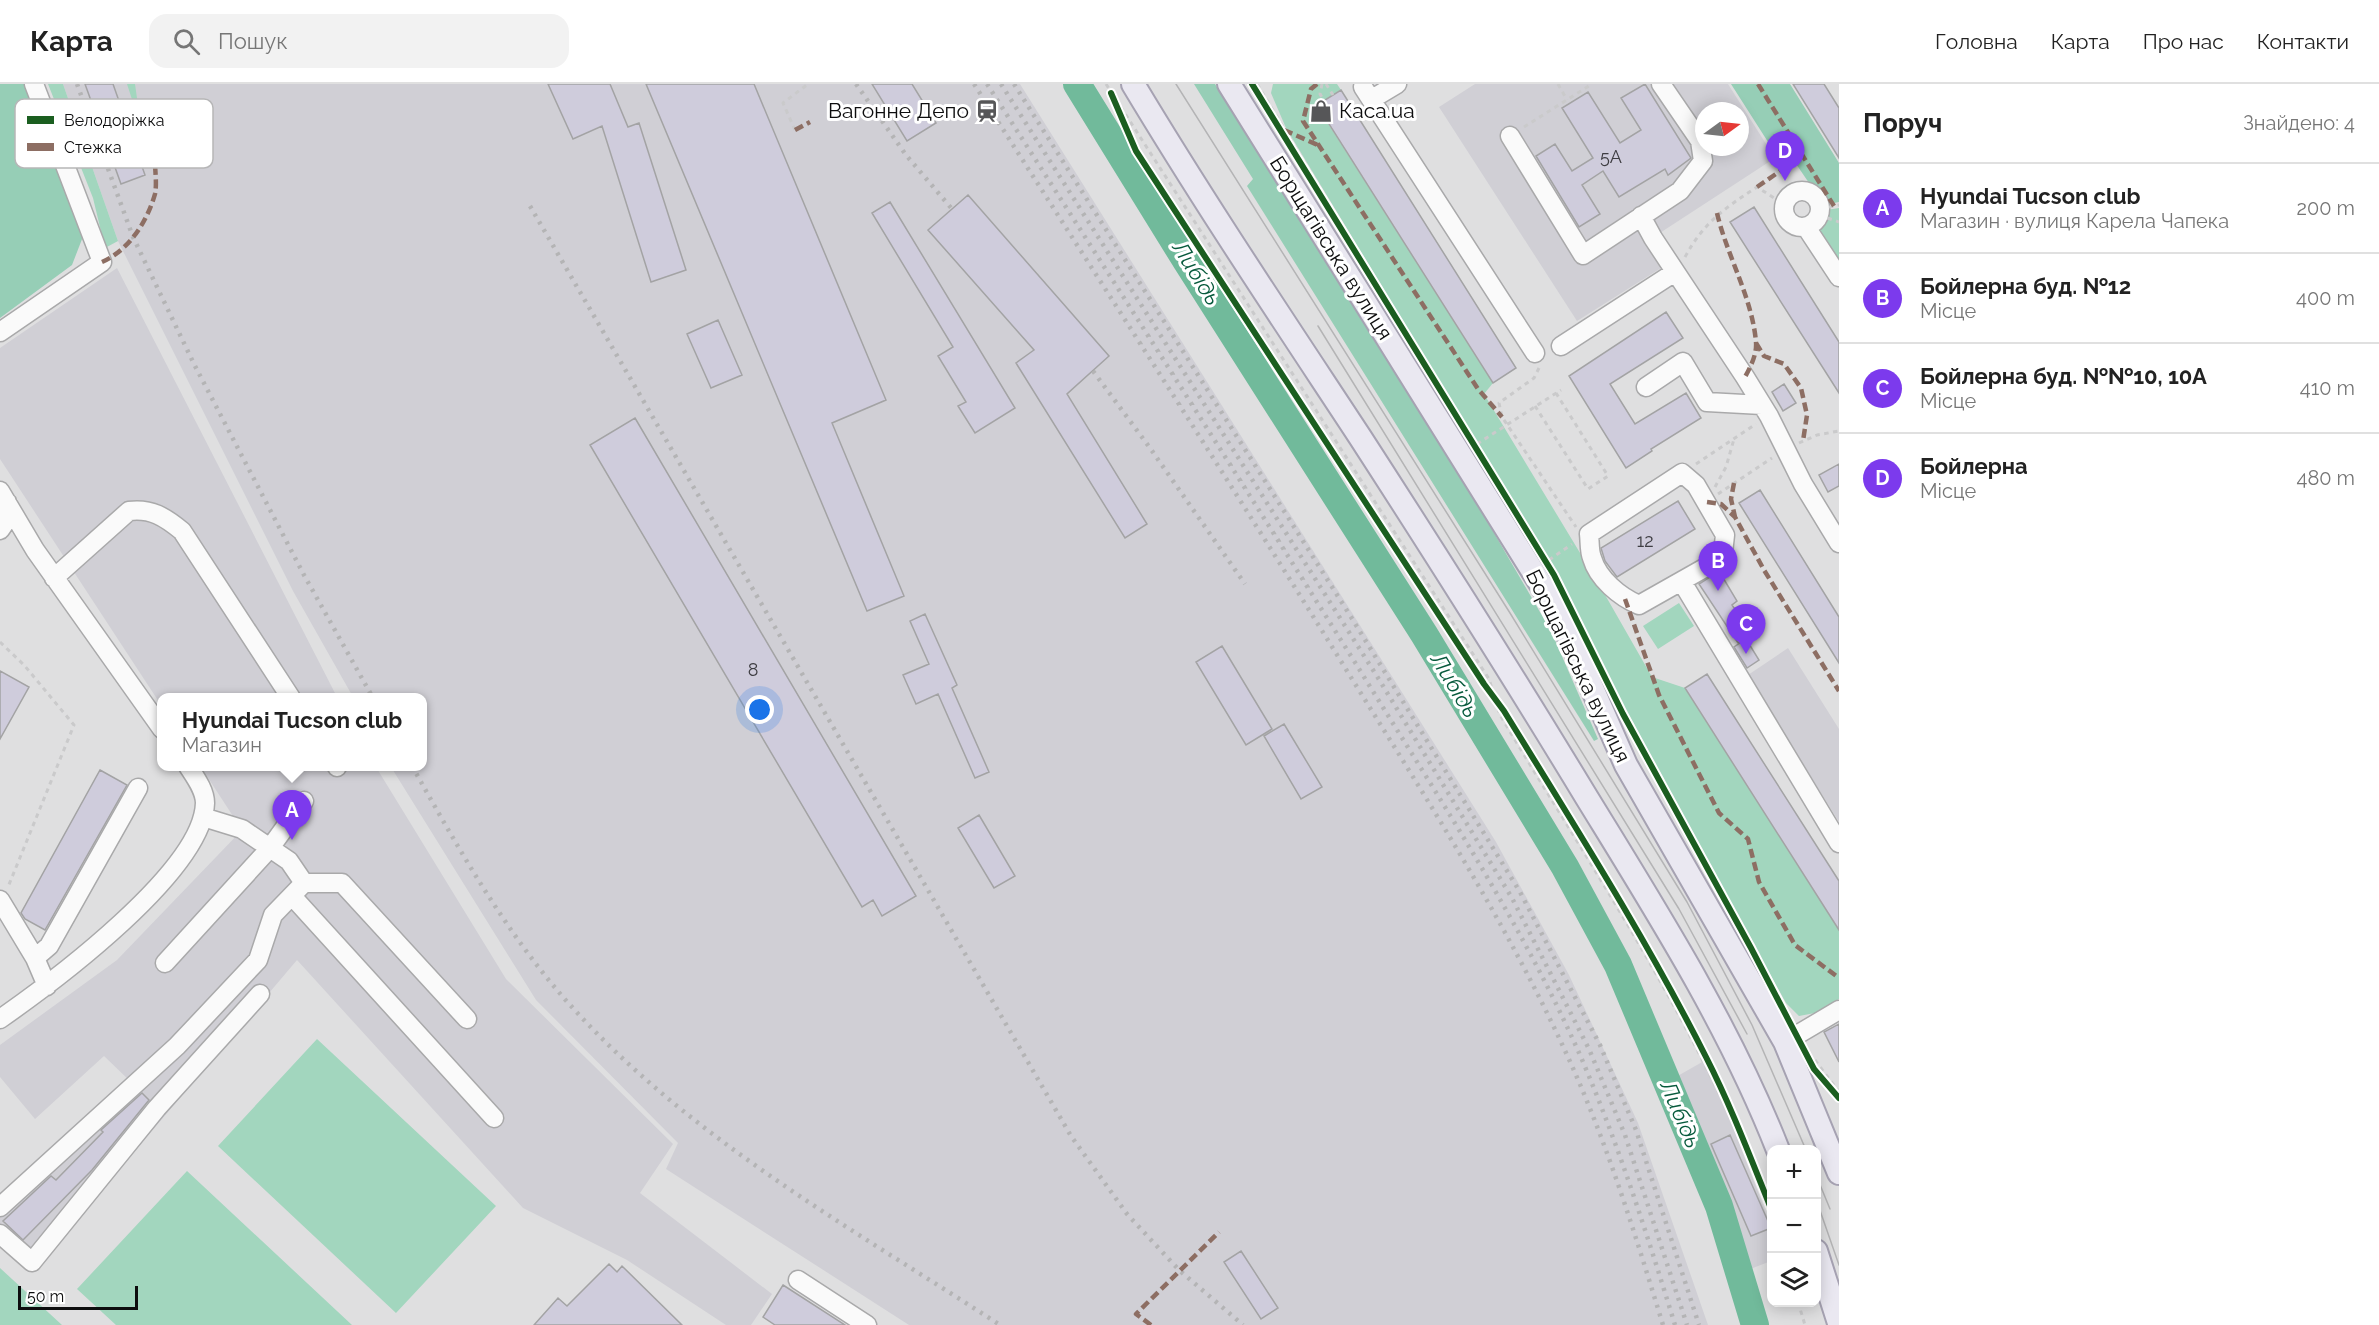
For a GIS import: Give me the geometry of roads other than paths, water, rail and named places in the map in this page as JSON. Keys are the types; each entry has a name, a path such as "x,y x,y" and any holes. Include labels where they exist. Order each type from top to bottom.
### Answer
{"main road":[{"path":"1133,84 1189,178 1366,447 1526,697 1690,966 1758,1098 1776,1145"},
{"name":"Борщагівська вулиця","path":"1229,84 1547,594 1574,647 1626,765 1791,1039 1839,1173"},
{"path":"1817,1253 1839,1323"}],"street":[{"path":"34,84 40,99"},
{"path":"1397,84 1368,93 1538,358"},
{"path":"1510,136 1583,255 1680,191 1703,161 1700,141 1661,84"},
{"path":"0,332 102,262 66,168"},
{"path":"1815,217 1795,225 1790,222 1785,205 1796,193 1807,192 1816,199 1815,217 1839,277"},
{"path":"1641,216 1766,411 1803,484 1839,543"},
{"path":"1562,346 1675,272"},
{"path":"1646,387 1683,362 1707,402 1766,411"},
{"path":"1682,473 1696,485 1725,535 1723,553 1683,582 1639,605 1625,599 1608,584 1592,559 1589,534 1682,473"},
{"path":"0,530 9,516 2,495"},
{"path":"2,495 54,578 157,722"},
{"path":"54,578 129,511 142,509 168,520 182,531 288,693"},
{"path":"0,536 35,550"},
{"path":"1683,582 1839,843"},
{"path":"0,1019 98,946 145,900 186,852 203,818 206,801 199,782 191,771"},
{"path":"35,958 49,946 138,788"},
{"path":"165,963 270,848 304,801"},
{"path":"203,818 242,830 289,861 298,889 494,1118"},
{"path":"0,1207 177,1046 258,960 273,915 298,889 342,882 466,1019"},
{"path":"1,901 35,958 47,986"},
{"path":"0,1234 32,1262 157,1107 260,994"},
{"path":"1791,1039 1839,1010"},
{"path":"798,1281 867,1325"}],"waterway":[{"name":"Либідь","path":"1077,84 1187,262 1424,634 1565,867 1618,965 1719,1206 1755,1325"}],"tram line":[{"path":"1176,84 1510,613 1687,902 1752,1025 1804,1145"},
{"path":"1318,326 1679,909 1747,1034"},
{"path":"1821,1187 1830,1209"},
{"path":"1821,1213 1839,1265"}],"railway":[{"path":"77,84 82,99"},
{"path":"856,84 906,155 952,209"},
{"path":"974,84 1294,586 1430,804 1516,952 1567,1055 1595,1121 1620,1188 1663,1325"},
{"path":"987,84 1356,664 1446,808 1503,905 1556,1004 1594,1088 1631,1189 1675,1325"},
{"path":"1001,84 1380,681 1512,898 1589,1049 1625,1135 1687,1325"},
{"path":"1014,84 1351,617 1520,892 1600,1045 1636,1130 1699,1325"},
{"path":"108,168 133,237 194,364 304,575 370,693"},
{"path":"530,206 1071,1136 1127,1214 1179,1270 1243,1325"},
{"path":"1093,371 1245,584"},
{"path":"415,771 464,856 520,943 563,997 610,1047 661,1093 770,1176 1000,1325"}],"place":[{"name":"Вагонне Депо","path":"987,111"},
{"name":"Каса.ua","path":"1321,111"},
{"name":"Бойлерна","path":"1785,181"},
{"name":"Бойлерна буд. №12","path":"1718,591"},
{"name":"Бойлерна буд. №№10, 10А","path":"1746,654"},
{"name":"Hyundai Tucson club","path":"292,840"}]}
